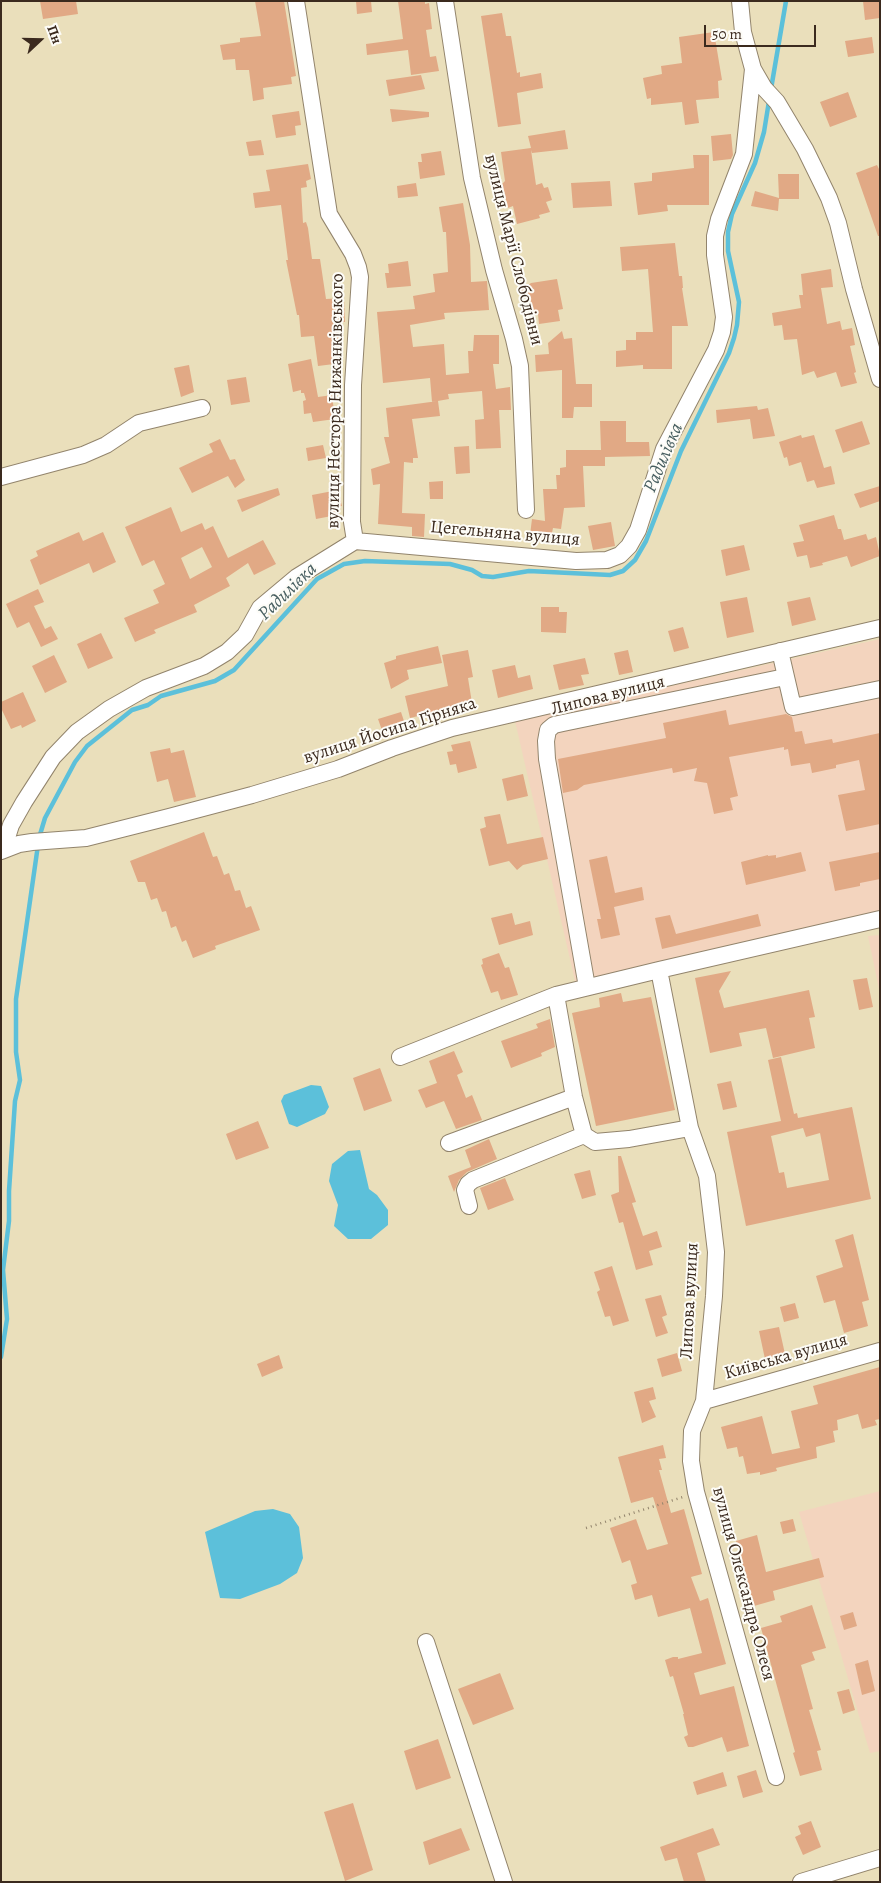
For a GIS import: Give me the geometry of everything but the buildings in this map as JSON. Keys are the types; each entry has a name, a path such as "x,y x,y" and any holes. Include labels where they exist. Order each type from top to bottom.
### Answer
{"street":[{"name":"вулиця Нестора Нижанківського","path":"296,1 329,214 353,254 360,277 353,386 352,522 354,541"},
{"name":"вулиця Марії Слободівни","path":"445,1 472,178 520,366 526,510"},
{"path":"740,1 744,32 753,69 764,88 777,102 805,149 829,198 838,223 854,289 880,379"},
{"name":"Цегельняна вулиця","path":"354,541 576,561 607,560 620,555 629,546 638,530 664,449 716,350 722,332 724,317 715,255 715,236 719,219 744,154 753,69"},
{"path":"1,477 83,455 106,445 139,423 202,408"},
{"path":"2,850 11,825 24,802 53,757 77,732 110,709 146,688 204,666 227,652 245,635 260,608 297,577 354,541"},
{"name":"вулиця Йосипа Гірняка","path":"2,850 32,842 86,838 252,795 338,770 439,732 880,628"},
{"path":"780,651 793,707 880,689"},
{"name":"Липова вулиця","path":"587,987 546,750 547,733 551,727 786,677"},
{"path":"546,706 551,727"},
{"path":"400,1056 556,995 880,919"},
{"name":"Липова вулиця","path":"659,970 690,1128 707,1176 716,1252 714,1296 704,1401"},
{"path":"556,995 574,1097 584,1136 595,1142 629,1139 690,1128"},
{"path":"449,1143 574,1097"},
{"path":"469,1206 465,1190 468,1184 478,1176 584,1136"},
{"name":"Київська вулиця","path":"704,1401 880,1351"},
{"name":"вулиця Олександра Олеся","path":"704,1401 692,1431 691,1461 696,1492 776,1777"},
{"path":"426,1642 504,1882"},
{"path":"801,1882 880,1858"}],"path":[{"path":"586,1528 696,1492"}],"shaded area":[{"path":"880,639 880,913 576,985 515,721"},
{"path":"880,935 880,994 868,936"},
{"path":"880,1491 880,1751 870,1753 799,1512"}],"water":[{"path":"311,1085 321,1086 329,1107 325,1114 297,1127 289,1124 281,1101 284,1095"},
{"path":"360,1150 369,1189 377,1195 388,1210 388,1225 371,1239 348,1239 334,1226 338,1205 329,1181 332,1164 348,1151"},
{"path":"273,1509 290,1514 299,1527 303,1558 297,1573 280,1584 240,1599 220,1598 205,1532 255,1511"}],"waterway":[{"name":"Радилівка","path":"771,89 786,1"},
{"name":"Радилівка","path":"1,1357 7,1319 3,1270 9,1221 15,1101 20,1080 16,1052 16,999 39,838 45,818 75,762 87,746 132,710 148,705 161,696 215,681 234,670 317,579 344,564 365,561 450,564 472,570 482,576 493,577 529,571 610,575 623,571 635,560 646,541 681,451 729,353 734,338 739,302 728,251 728,232 732,214 755,163 764,132 769,101"}]}
